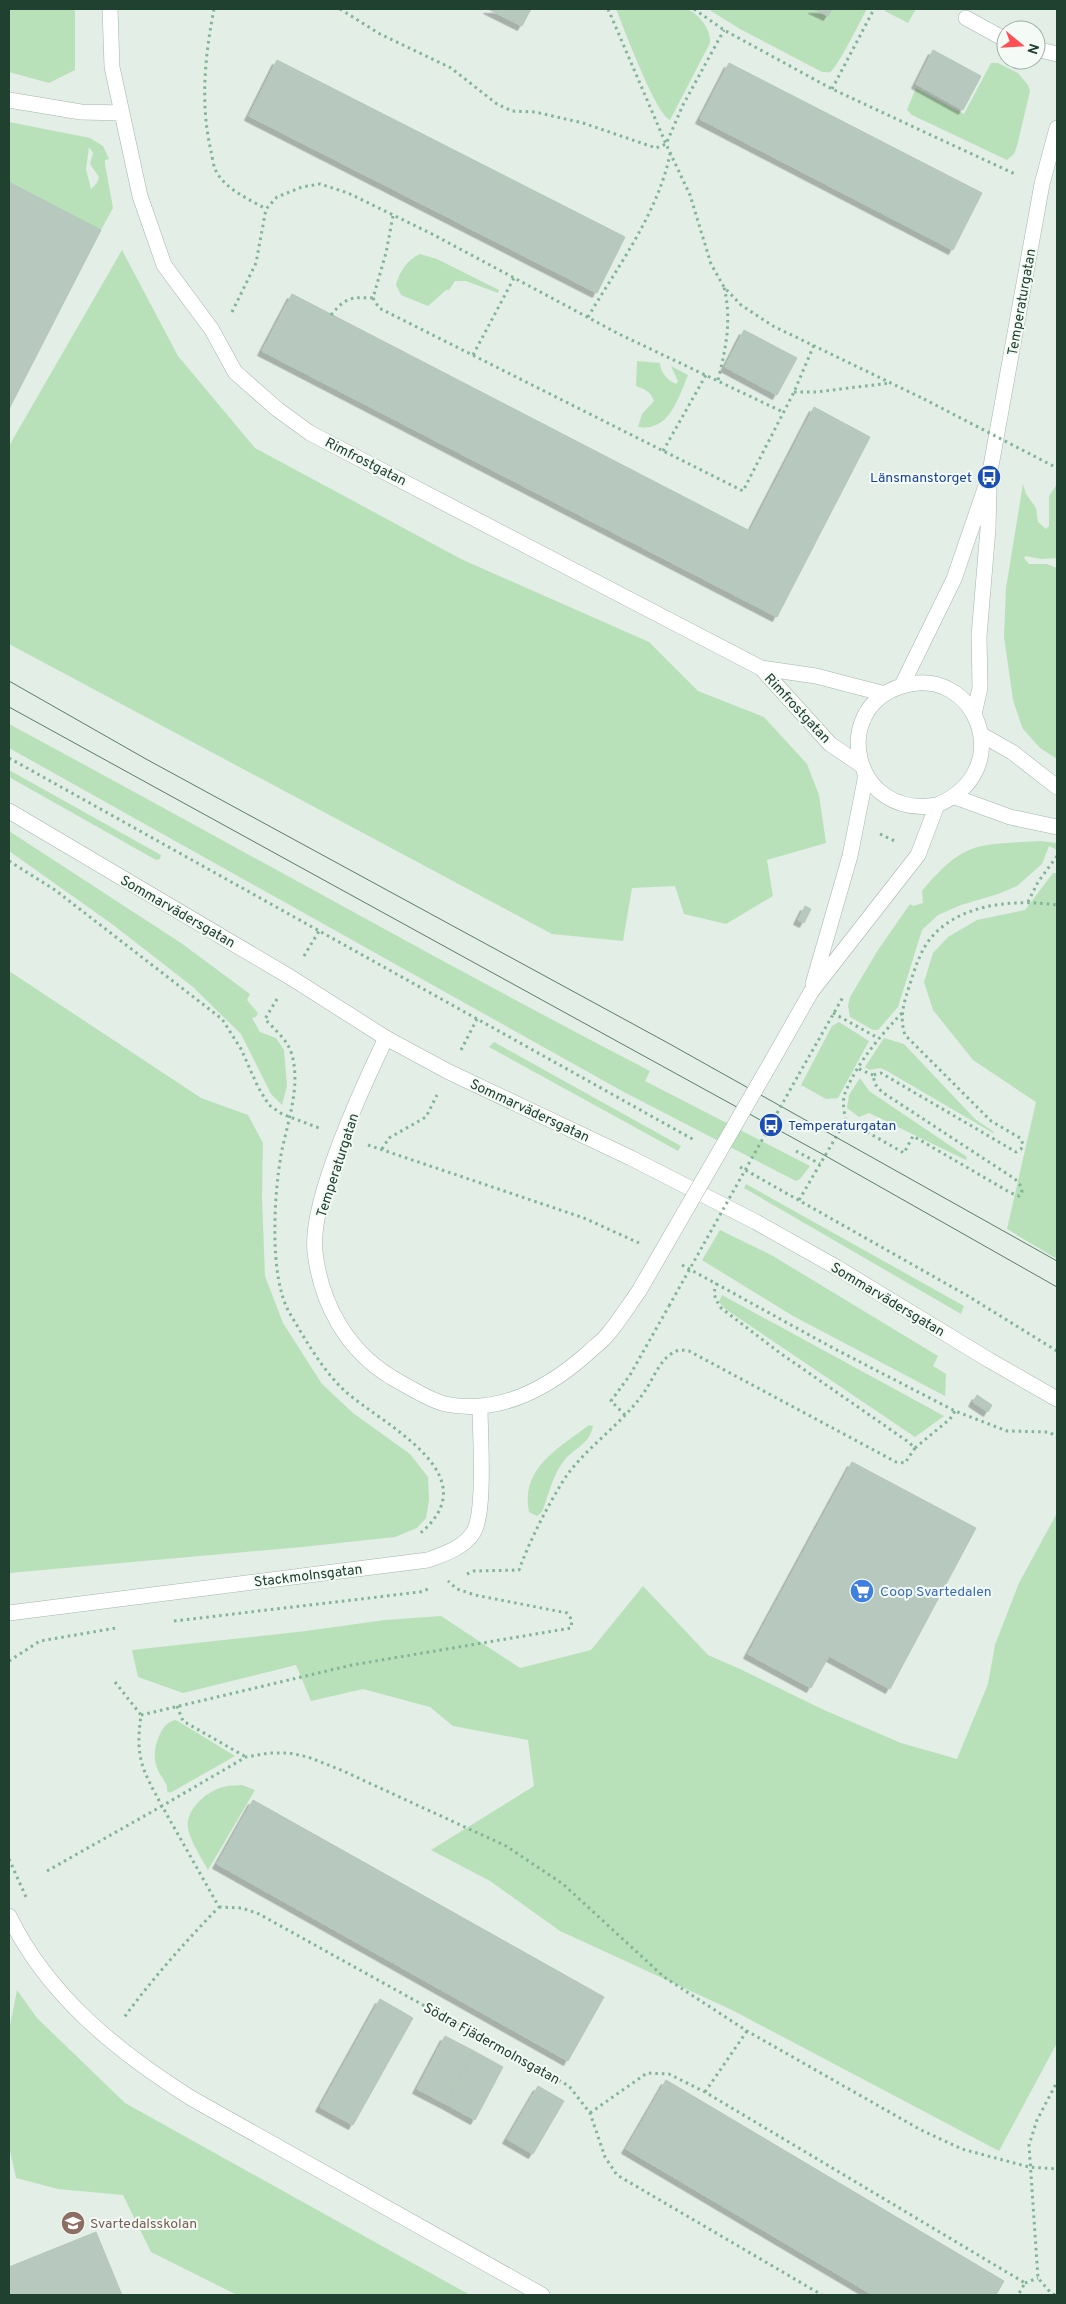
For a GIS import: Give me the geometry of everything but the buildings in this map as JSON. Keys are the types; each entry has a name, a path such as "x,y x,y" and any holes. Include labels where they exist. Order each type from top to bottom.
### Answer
{"street":[{"name":"Rimfrostgatan","path":"110,9 112,67 140,196 164,265 212,330 235,372 277,409 310,433 761,668 816,676 884,694"},
{"path":"966,18 996,34"},
{"path":"9,100 81,112 122,113"},
{"name":"Temperaturgatan","path":"902,686 954,579 989,476 1042,184 1057,128"},
{"name":"Temperaturgatan","path":"974,714 980,688 979,636 988,529 989,476"},
{"name":"Rimfrostgatan","path":"761,668 830,744 863,770"},
{"name":"Temperaturgatan","path":"923,683 944,688 961,698 974,714 982,735 981,758 972,780 955,797 937,805 916,807 896,802 879,792 863,770 858,752 861,726 874,703 884,694 902,686 923,683"},
{"path":"982,735 1012,752 1057,787"},
{"name":"Temperaturgatan","path":"811,992 850,856 863,770"},
{"path":"955,797 1010,816 1057,826"},
{"name":"Temperaturgatan","path":"386,1038 367,1078 344,1137 319,1212 315,1251 323,1289 342,1333 373,1366 403,1384 443,1404 480,1407 518,1398 546,1385 574,1365 608,1335 639,1291 811,992 918,855 937,805"},
{"name":"Sommarvädersgatan","path":"9,811 290,977 386,1038 449,1072 631,1158 756,1222 836,1267 1057,1399"},
{"name":"Stackmolnsgatan","path":"9,1613 428,1560 452,1552 474,1533 480,1511 480,1407"},
{"path":"9,1916 16,1930 55,1988 101,2033 145,2069 191,2098 542,2295"}],"path":[{"path":"214,9 208,41 204,91 207,136 215,170 229,187 266,209"},
{"path":"340,9 380,34 450,68 497,104 512,111 535,112 583,123 656,148 666,144 683,104 724,30"},
{"path":"608,9 690,195 711,264 724,287 741,305 773,326 924,399 1057,468"},
{"path":"694,9 724,30 832,89 1007,172 1042,184"},
{"path":"832,89 874,9"},
{"path":"588,317 644,222 658,190 670,153"},
{"path":"212,330 228,321 256,263 266,209 277,198 302,187 320,184 348,193 432,234 588,317 783,412"},
{"path":"393,216 386,253 373,298 379,308 743,491 794,392 814,345"},
{"path":"473,355 514,278"},
{"path":"718,380 726,350 729,328 728,305 724,287"},
{"path":"331,314 343,300 356,297 373,298"},
{"path":"663,451 706,375"},
{"path":"794,392 816,392 891,383"},
{"path":"9,758 670,1126"},
{"path":"1028,902 1038,882 1057,856"},
{"path":"9,861 55,890 222,1019 241,1049 268,1105 290,1117 344,1137 542,1203 617,1232"},
{"path":"859,1069 873,1075 881,1073 1016,1152 1021,1149 1023,1144 1020,1138 991,1121 905,1035 901,1024 902,1013 921,952 930,938 944,925 970,911 1028,902 1057,905"},
{"path":"319,931 265,1019 286,1042 292,1054 295,1071 290,1117 281,1157 275,1216 277,1270 288,1309 320,1362 345,1391 420,1449 438,1471 444,1491 438,1512 432,1522 419,1535 411,1538"},
{"path":"799,1200 846,1120 844,1094 878,1038 902,1013"},
{"path":"833,1014 878,1038"},
{"path":"625,1415 611,1401 630,1375 799,1074"},
{"path":"846,1120 904,1153 913,1136 1011,1193 1019,1196 1022,1192 1021,1186 1015,1179 882,1092 875,1084 873,1075"},
{"path":"796,1151 820,1164"},
{"path":"759,1178 968,1296 1057,1351"},
{"path":"914,1448 721,1308 713,1292 717,1283 833,1348 955,1411 1007,1431 1049,1432 1057,1437"},
{"path":"466,1574 474,1571 518,1570 527,1547 563,1481 576,1463 625,1415 644,1393 664,1361 672,1353 680,1350 689,1351 896,1462 906,1463 914,1448 950,1419 955,1411"},
{"path":"168,1622 420,1592 457,1578"},
{"path":"141,1715 352,1665 571,1628 572,1620 568,1614 475,1595 456,1589 448,1581"},
{"path":"9,1661 40,1641 120,1627"},
{"path":"115,1682 141,1715 137,1740 143,1769 219,1906 185,1942 122,2020 115,2014"},
{"path":"177,1706 183,1721 246,1757"},
{"path":"47,1871 246,1757 268,1753 289,1753 308,1757 426,1808 506,1846 563,1884 664,1977 747,2031 921,2130 962,2149 1029,2167 1057,2169"},
{"path":"9,1859 31,1904"},
{"name":"Södra Fjädermolnsgatan","path":"219,1906 242,1908 259,1914 367,1972 570,2086 590,2113 605,2157 617,2175 822,2295"},
{"path":"705,2092 747,2031"},
{"path":"590,2113 647,2073 669,2074 705,2092 1026,2283"},
{"path":"1056,2295 1050,2292 1038,2278 1029,2145 1037,2120 1057,2082"},
{"path":"1018,2295 1026,2283 1038,2278"}],"green space":[{"path":"9,9 75,9 75,70 49,83 9,72"},
{"path":"616,9 687,9 700,19 707,28 710,43 670,120 656,102 648,87"},
{"path":"708,9 813,9 828,16 832,9 867,9 833,69 830,72 822,72 740,29"},
{"path":"886,9 916,9 908,23 885,11"},
{"path":"991,63 996,63 996,70 1012,70 1018,73 1028,85 1030,91 1017,146 1014,154 1007,160 912,115 907,110 916,88 964,114"},
{"path":"9,122 90,138 103,146 109,159 105,160 105,164 113,208 101,230 9,182","holes":["89,147 93,153 90,164 99,177 97,183 91,189 86,169"]},
{"path":"122,250 178,356 255,448 461,559 649,642 698,691 764,717 807,764 819,795 826,843 767,860 773,896 726,924 684,914 675,886 632,888 623,941 552,934 9,644 9,446"},
{"path":"420,254 437,259 499,290 498,293 466,281 455,281 449,290 446,290 428,306 401,295 396,285 399,275 408,263"},
{"path":"637,361 660,363 661,370 665,376 676,384 678,381 671,366 688,375 671,412 658,424 649,427 638,427 642,414 654,401 647,391 636,386"},
{"path":"1023,484 1026,494 1036,508 1038,522 1046,529 1049,526 1049,496 1057,484 1057,558 1041,559 1026,556 1024,558 1029,564 1047,564 1057,568 1057,759 1040,748 1023,729 1013,700 1004,637 1006,588"},
{"path":"9,724 489,986 650,1071 645,1081 810,1166 800,1179 796,1181 622,1091 9,748"},
{"path":"9,770 161,855 160,859 156,860 9,777"},
{"path":"9,831 181,943 250,994 247,1000 258,1013 256,1017 252,1018 260,1032 276,1038 284,1050 287,1086 282,1105 271,1094 241,1034 193,987 112,924 9,851"},
{"path":"1040,841 1057,843 1057,850 1049,846 1042,864 1017,886 938,915 922,930 898,1007 878,1030 873,1030 850,1017 848,1006 850,997 878,950 910,904 913,906 923,903 922,891 937,874 950,862 974,848 1001,843"},
{"path":"1053,873 1057,873 1057,1259 1007,1229 1036,1102 973,1060 933,1010 924,982 933,953 948,937 977,920 1025,910"},
{"path":"9,971 201,1098 248,1115 263,1143 262,1198 265,1276 283,1323 322,1384 353,1413 410,1454 428,1477 429,1500 426,1518 417,1528 395,1537 9,1573"},
{"path":"839,1022 869,1041 838,1098 826,1099 801,1085 832,1026"},
{"path":"884,1038 904,1044 975,1119 994,1132 887,1071 880,1068 870,1070 865,1067"},
{"path":"494,1042 681,1146 678,1151 489,1047"},
{"path":"860,1078 869,1091 967,1157 966,1160 869,1113 859,1117 847,1108 849,1095"},
{"path":"746,1184 964,1306 961,1314 744,1188"},
{"path":"720,1230 773,1256 938,1356 933,1366 946,1374 945,1396 793,1316 702,1260"},
{"path":"722,1295 944,1416 915,1437 724,1308 719,1302"},
{"path":"589,1425 593,1426 589,1437 566,1458 558,1470 542,1512 537,1516 529,1512 528,1497 530,1483 536,1471 554,1451"},
{"path":"1057,1513 1057,2043 999,2151 732,2010 560,1931 490,1881 431,1850 534,1786 528,1740 453,1726 430,1707 363,1689 311,1701 296,1665 183,1693 138,1677 132,1650 306,1631 385,1620 441,1616 520,1668 591,1650 643,1586 708,1655 824,1710 901,1743 957,1759 988,1684 995,1645 1019,1583"},
{"path":"176,1720 235,1756 170,1793 167,1791 167,1786 156,1766 155,1749 158,1738 164,1728"},
{"path":"242,1785 255,1790 208,1870 189,1834 188,1821 190,1815 198,1802 210,1793 225,1786"},
{"path":"17,1990 37,2018 125,2103 470,2295 237,2295 151,2252 123,2195 58,2189 16,2178 9,2146 9,2031"}],"tram line":[{"path":"9,681 146,759 668,1043 1057,1261"},
{"path":"9,707 824,1155 1057,1287"}],"place":[{"name":"Länsmanstorget","path":"989,477"},
{"name":"Temperaturgatan","path":"771,1125"},
{"name":"Coop Svartedalen","path":"862,1591"},
{"name":"Svartedalsskolan","path":"73,2223"}]}
